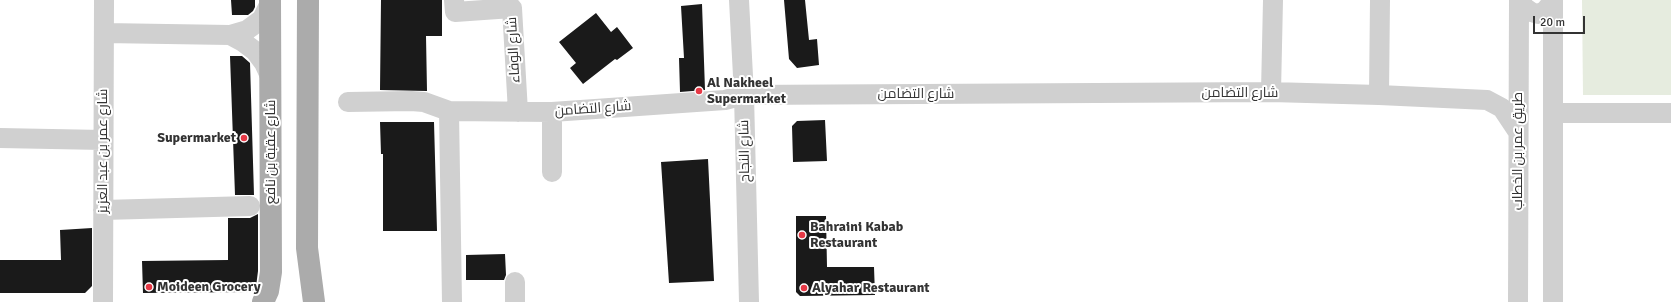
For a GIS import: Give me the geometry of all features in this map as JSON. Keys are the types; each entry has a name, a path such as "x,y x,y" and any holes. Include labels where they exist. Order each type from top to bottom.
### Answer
{"main road":[{"path":"308,0 307,248 314,302"},
{"name":"شارع عقبة بن نافع","path":"263,302 268,291 271,272 270,2"}],"street":[{"name":"شارع عمر بن عبد العزيز","path":"103,302 104,0"},
{"name":"شارع الوفاء","path":"454,0 455,12 512,8 518,112"},
{"name":"شارع النجاح","path":"739,0 744,95 749,302"},
{"path":"1271,92 1273,0"},
{"path":"1379,95 1380,0"},
{"path":"1520,0 1524,7 1530,12 1538,14 1545,11 1553,0"},
{"name":"طريق عمر بن الخطاب","path":"1518,302 1518,77 1520,0"},
{"path":"1553,0 1553,302"},
{"path":"104,33 230,35 247,30 262,19 270,2"},
{"path":"230,35 255,51 264,63 270,76"},
{"path":"1487,100 1504,90 1518,77"},
{"name":"شارع التضامن","path":"348,102 411,101 424,102 450,111 552,112 725,100 744,95 1271,92 1487,100 1502,108 1518,132"},
{"path":"450,111 452,302"},
{"path":"552,112 552,172"},
{"path":"1553,113 1671,113"},
{"path":"0,138 103,140"},
{"path":"103,210 250,206"},
{"path":"514,282 515,302"}],"shaded area":[{"path":"1582,0 1671,0 1671,95 1583,95"}],"building":[{"path":"231,0 255,0 255,7 248,15 232,15"},
{"path":"381,0 442,0 442,36 426,36 427,91 380,90"},
{"path":"784,0 805,0 809,40 817,39 819,65 797,68 789,59"},
{"path":"702,4 705,90 680,92 679,58 684,58 681,6"},
{"path":"596,13 611,32 617,27 633,48 617,60 615,59 583,84 570,68 576,63 559,42"},
{"path":"230,56 242,56 250,63 254,195 235,195"},
{"path":"825,120 827,161 793,162 792,126 797,121"},
{"path":"380,122 434,122 437,231 383,231 383,154 381,154"},
{"path":"708,159 714,281 669,283 661,162"},
{"path":"258,214 258,271 256,287 252,292 143,293 142,261 228,260 228,218 250,218"},
{"path":"796,216 826,216 827,267 874,267 875,295 800,296 796,292"},
{"path":"92,228 92,286 85,293 0,293 0,260 61,260 60,230"},
{"path":"505,254 506,275 504,280 466,280 466,255"}],"place":[{"name":"Al Nakheel Supermarket","path":"699,91"},
{"name":"Supermarket","path":"244,138"},
{"name":"Bahraini Kabab Restaurant","path":"802,235"},
{"name":"Moideen Grocery","path":"149,287"},
{"name":"Alyahar Restaurant","path":"804,288"}]}
